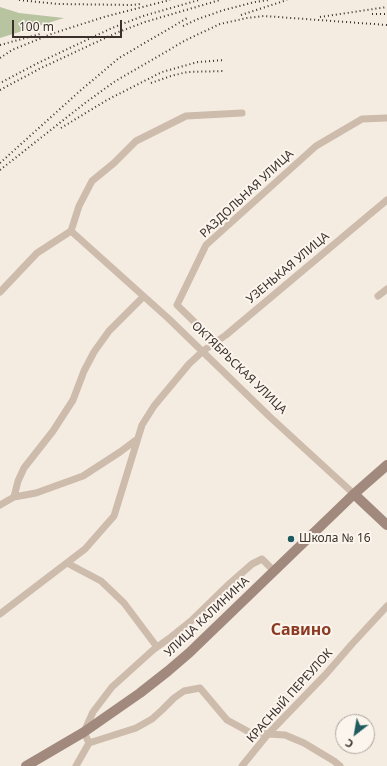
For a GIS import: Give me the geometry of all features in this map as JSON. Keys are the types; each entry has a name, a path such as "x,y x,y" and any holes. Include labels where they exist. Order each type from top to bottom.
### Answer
{"main road":[{"name":"УЛИЦА КАЛИНИНА","path":"26,766 84,732 168,671 189,653 354,494 387,465"},
{"name":"ОКТЯБРЬСКАЯ УЛИЦА","path":"354,494 387,525"}],"street":[{"path":"0,292 37,253 71,231 79,206 92,181 114,163 136,141 186,116 242,113"},
{"name":"РАЗДОЛЬНАЯ УЛИЦА","path":"215,342 177,305 206,245 316,146 362,119 387,118"},
{"name":"УЗЕНЬКАЯ УЛИЦА","path":"0,614 85,549 114,516 136,440 142,425 154,406 189,364 203,351 226,335 387,200"},
{"name":"ОКТЯБРЬСКАЯ УЛИЦА","path":"71,231 143,297 170,319 270,417 354,494"},
{"path":"378,296 387,289"},
{"path":"14,497 18,481 24,468 53,431 73,400 84,371 94,352 109,331 143,297"},
{"path":"0,505 14,497 36,493 83,476 136,440"},
{"path":"89,743 84,732 93,712 112,687 157,647 191,620 252,564 262,558 274,571"},
{"path":"67,563 101,581 124,603 157,647"},
{"name":"КРАСНЫЙ ПЕРЕУЛОК","path":"242,766 268,734 326,674 387,606"},
{"path":"76,766 89,743 136,728 152,719 174,698 184,691 200,688 227,720 251,733 284,735 304,743 340,766"}],"green space":[{"path":"0,7 19,13 64,18 0,38"}],"railway":[{"path":"19,0 58,4 140,4"},
{"path":"0,58 12,50 54,33 104,17 170,0"},
{"path":"2,82 112,28 143,16 199,0"},
{"path":"0,90 41,68 116,33 145,22 220,0"},
{"path":"183,26 224,10 269,0"},
{"path":"241,15 287,0"},
{"path":"320,17 387,7"},
{"path":"372,14 387,14"},
{"path":"0,170 114,82 186,40 220,24 264,16 387,25"},
{"path":"0,163 119,58 189,17"},
{"path":"0,45 40,34"},
{"path":"61,128 107,100 162,72 198,62 225,60"},
{"path":"151,83 187,72 225,71"}],"place":[{"name":"Школа № 16","path":"291,539"}],"district":[{"name":"Савино","path":"301,630"}]}
